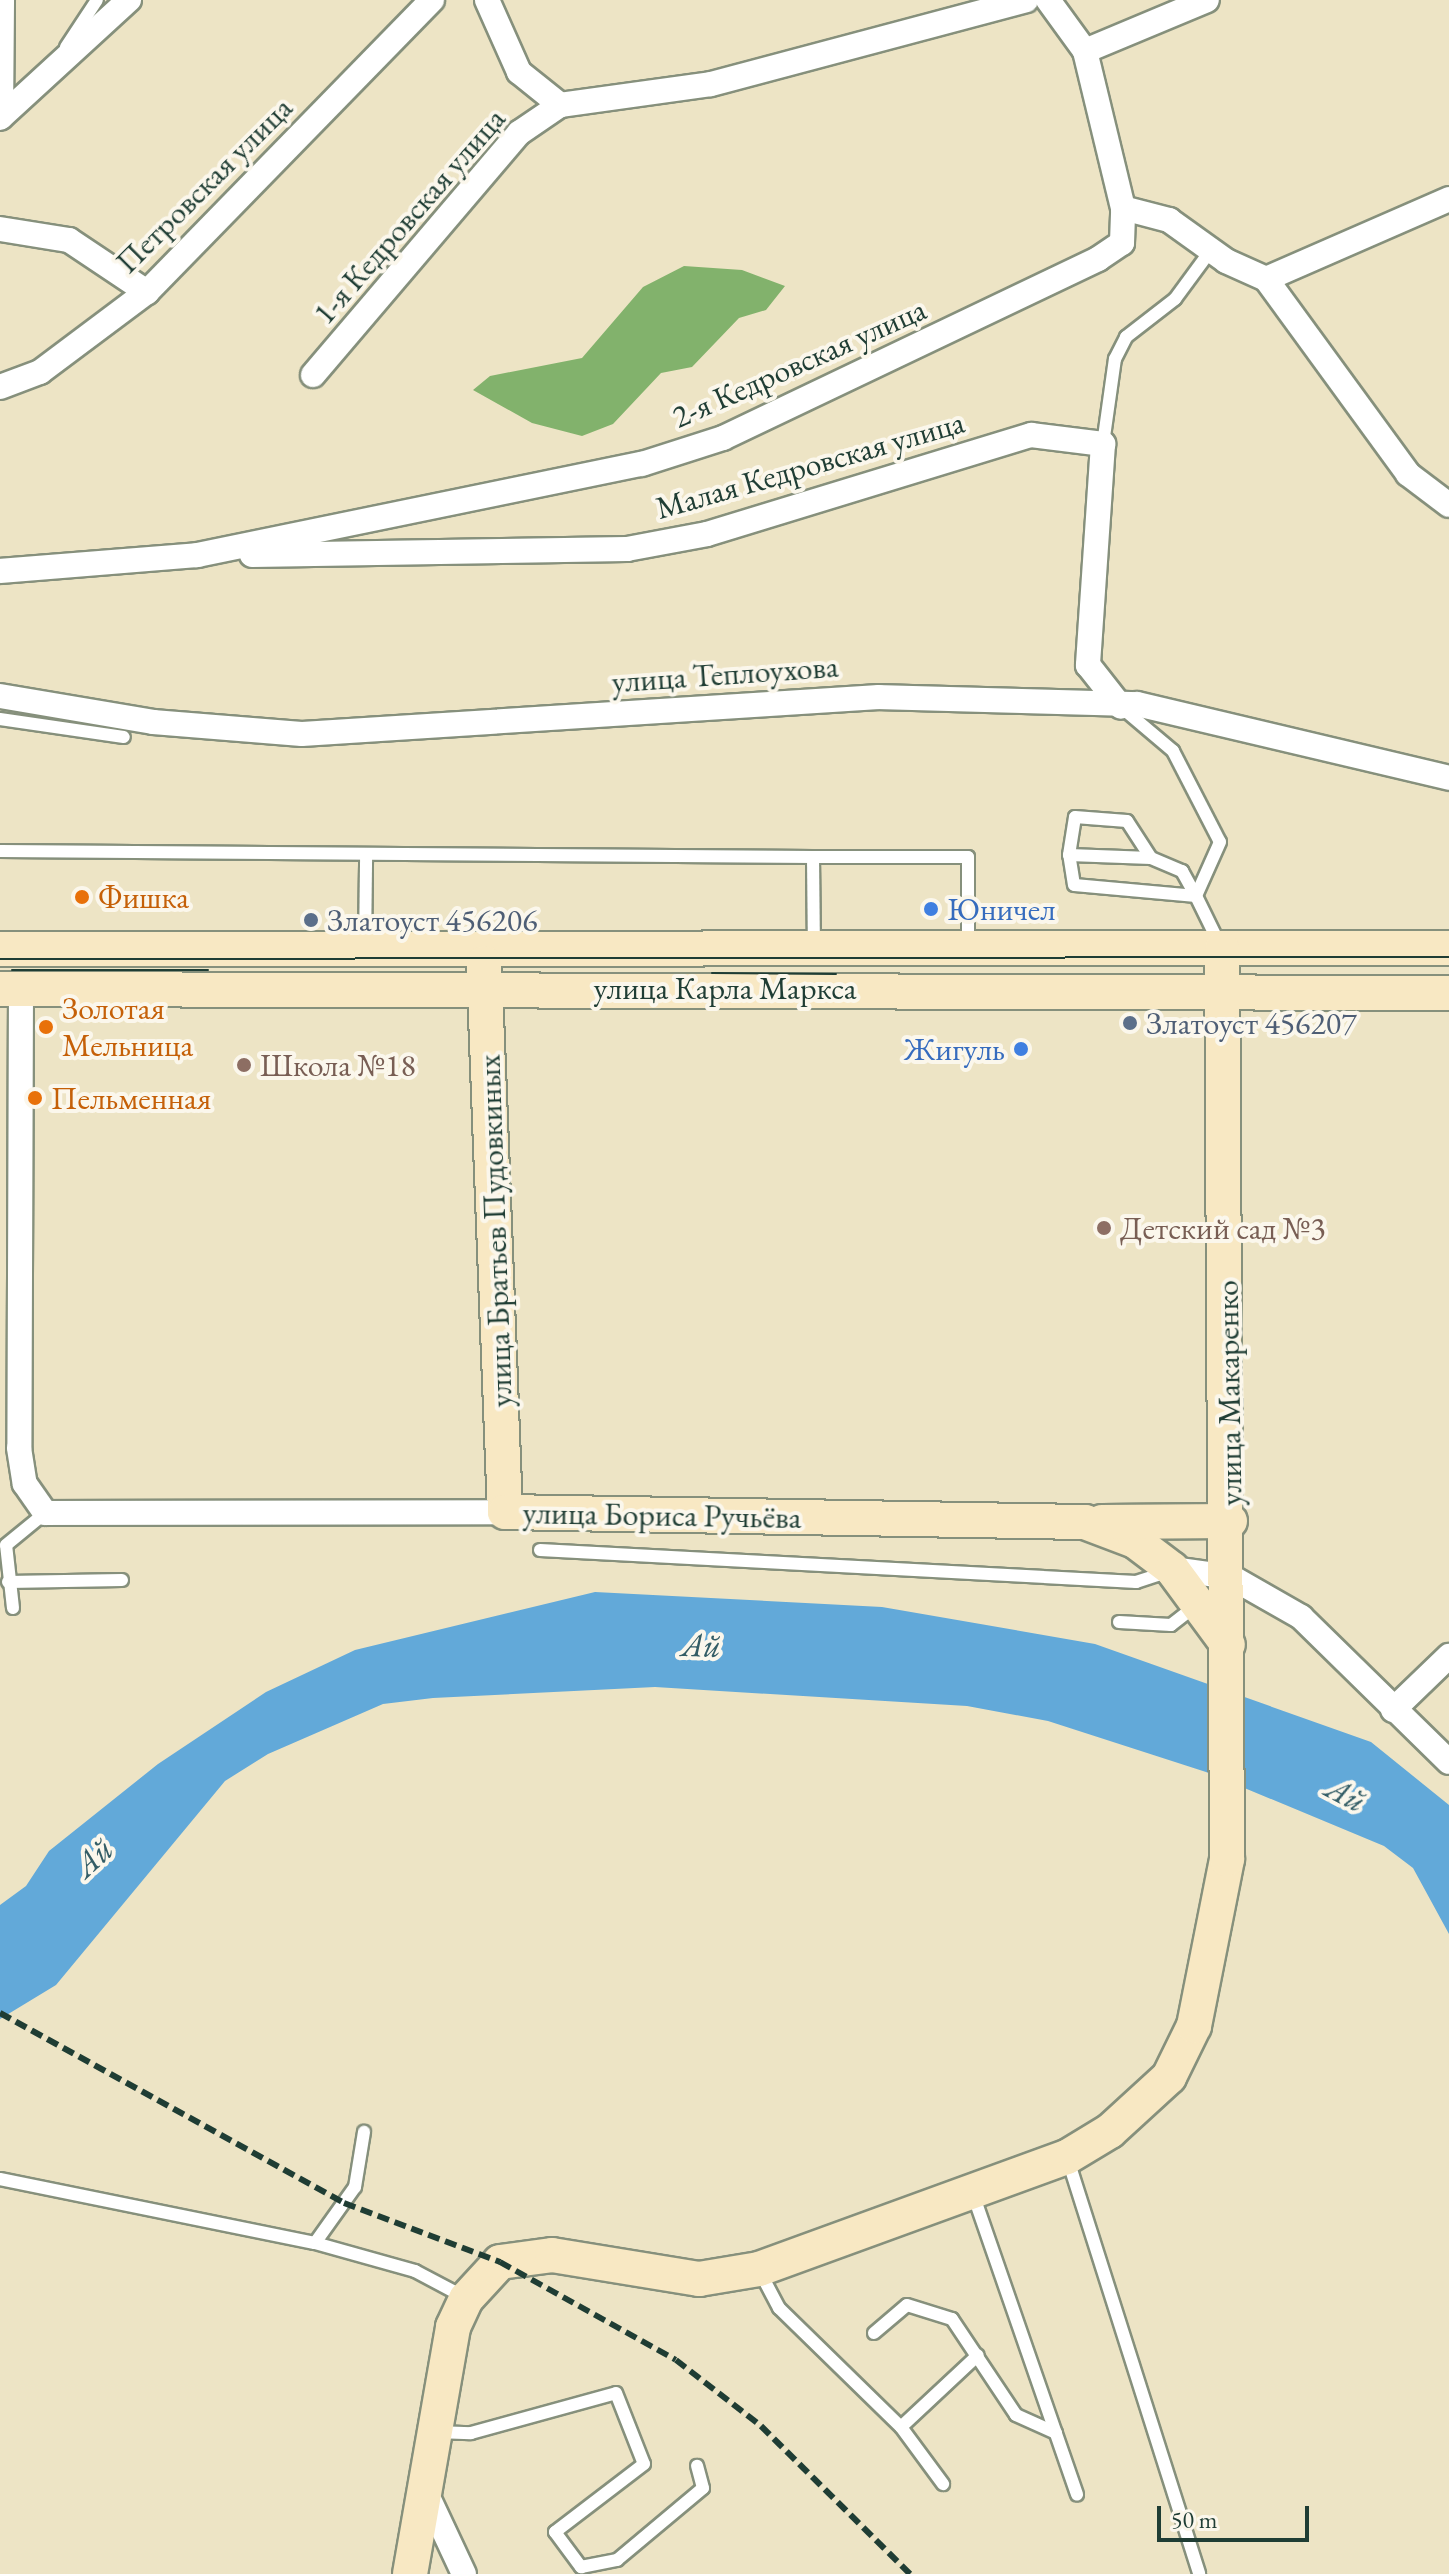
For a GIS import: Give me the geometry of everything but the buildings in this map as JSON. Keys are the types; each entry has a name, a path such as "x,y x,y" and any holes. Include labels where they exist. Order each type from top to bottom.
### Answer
{"street":[{"path":"0,118 2,0"},
{"path":"0,118 129,0"},
{"name":"Петровская улица","path":"0,387 40,372 147,292 432,0"},
{"path":"487,0 519,72 560,105"},
{"name":"1-я Кедровская улица","path":"313,375 519,133 560,105 711,84 1026,0"},
{"path":"1048,0 1085,51 1123,208 1169,220 1211,250 1266,279 1408,474 1449,505"},
{"path":"1085,51 1207,0"},
{"path":"1266,279 1449,199"},
{"name":"2-я Кедровская улица","path":"0,571 197,555 642,464 723,438 1098,259 1122,243 1123,208"},
{"path":"0,229 69,240 147,292"},
{"name":"Малая Кедровская улица","path":"197,555 627,549 707,534 1031,435 1103,444"},
{"path":"1103,444 1088,665 1121,707"},
{"name":"улица Теплоухова","path":"0,696 153,722 302,734 879,697 1121,707 1137,704 1449,778"},
{"name":"улица Карла Маркса","path":"0,949 1449,948"},
{"name":"улица Макаренко","path":"466,2299 500,2262 527,2255 699,2279 759,2269 973,2194 1067,2157 1110,2131 1169,2077 1194,2026 1227,1859 1231,1577 1222,949"},
{"name":"улица Братьев Пудовкиных","path":"483,950 505,1512"},
{"name":"улица Карла Маркса","path":"10,989 486,986 1449,993"},
{"path":"10,989 9,1448 25,1484 45,1513"},
{"name":"улица Бориса Ручьёва","path":"45,1513 505,1512 1085,1522 1135,1541 1172,1569 1200,1603 1228,1654"},
{"path":"1085,1522 1230,1521"},
{"path":"1172,1569 1231,1577 1301,1617 1449,1762"},
{"path":"1393,1710 1449,1656"},
{"path":"410,2574 427,2495 432,2432 453,2327 466,2299"},
{"path":"427,2495 464,2574"}],"lane":[{"path":"49,73 97,0"},
{"path":"1103,444 1115,359 1126,337 1175,299 1211,250"},
{"path":"1121,707 1173,751 1220,842 1196,896"},
{"path":"0,719 124,737"},
{"path":"1151,858 1127,821 1075,817 1069,855 1074,885 1196,896"},
{"path":"0,851 366,859 968,857 968,949"},
{"path":"1069,855 1151,858 1182,871 1222,949"},
{"path":"813,857 814,949"},
{"path":"365,951 366,859"},
{"path":"13,1608 6,1545 45,1513"},
{"path":"540,1550 1136,1582 1172,1569"},
{"path":"8,1582 122,1580"},
{"path":"1119,1622 1171,1625 1200,1603"},
{"path":"315,2243 355,2187 364,2132"},
{"path":"1067,2157 1199,2574"},
{"path":"0,2179 315,2243 415,2271 466,2299"},
{"path":"973,2194 1077,2494"},
{"path":"759,2269 779,2308 901,2427 943,2484"},
{"path":"874,2333 907,2305 952,2319 1016,2415 1056,2433"},
{"path":"901,2427 978,2355"},
{"path":"432,2432 471,2433 616,2393 644,2464 555,2532 581,2567 617,2560 703,2488 697,2466"}],"green space":[{"path":"684,266 742,270 785,286 766,310 739,318 692,367 661,373 613,424 582,436 532,423 473,390 490,376 582,358 643,287"}],"water":[{"name":"Ай","path":"595,1592 882,1607 1095,1644 1371,1742 1449,1805 1449,1934 1413,1868 1384,1846 1206,1772 1048,1721 967,1706 655,1687 433,1698 383,1704 268,1754 225,1781 56,1985 0,2019 0,1905 26,1886 49,1851 158,1764 266,1692 355,1650"}],"tram line":[{"path":"0,959 1449,957"},
{"path":"12,970 208,970"},
{"path":"712,973 836,974"}],"railway":[{"path":"0,2013 344,2203 500,2262 676,2360 761,2426 910,2574"}],"place":[{"name":"Фишка","path":"82,897"},
{"name":"Юничел","path":"931,909"},
{"name":"Златоуст 456206","path":"311,920"},
{"name":"Златоуст 456207","path":"1130,1023"},
{"name":"Золотая Мельница","path":"46,1027"},
{"name":"Жигуль","path":"1021,1049"},
{"name":"Школа №18","path":"244,1065"},
{"name":"Пельменная","path":"35,1098"},
{"name":"Детский сад №3","path":"1104,1228"}]}
